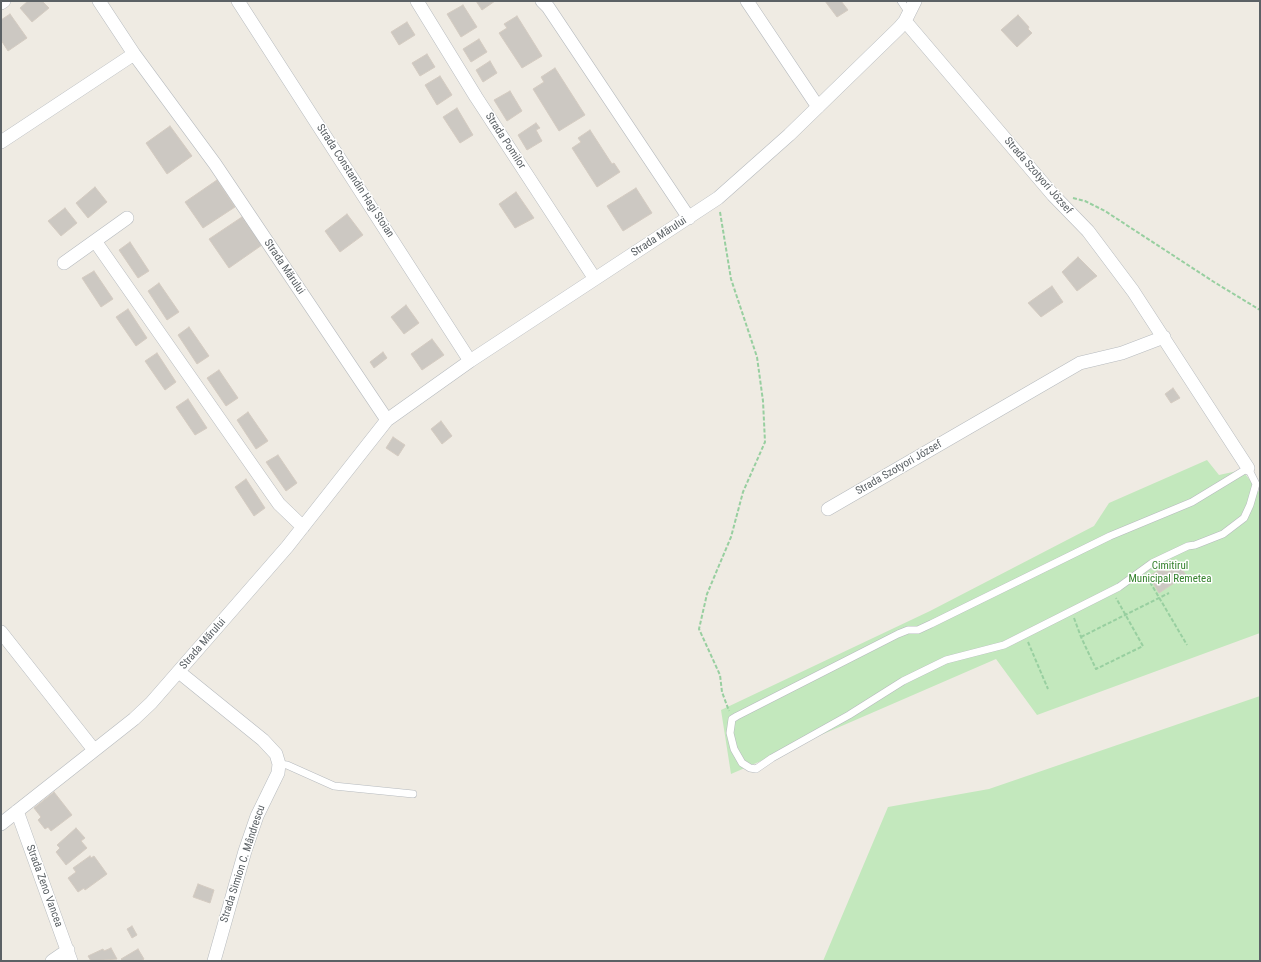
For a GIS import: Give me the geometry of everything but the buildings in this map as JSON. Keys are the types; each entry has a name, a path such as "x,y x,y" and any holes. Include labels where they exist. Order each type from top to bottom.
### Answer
{"street":[{"path":"1,142 134,54 99,1"},
{"name":"Strada Constandin Hagi Stoian","path":"238,1 470,361"},
{"name":"Strada Pomilor","path":"417,1 476,97 595,279"},
{"path":"542,1 548,7 689,218"},
{"path":"747,1 818,107"},
{"path":"907,17 915,1"},
{"name":"Strada Mărului","path":"1,824 134,719 179,672 303,527 387,420 470,361 718,198 818,107 907,17"},
{"name":"Strada Szotyori József","path":"907,17 1052,195 1088,231 1133,291 1248,468"},
{"name":"Strada Mărului","path":"134,54 215,164 387,420"},
{"path":"64,263 127,218"},
{"path":"95,241 279,504 303,527"},
{"name":"Strada Szotyori József","path":"828,509 1080,363 1122,353 1164,337"},
{"path":"1,632 94,750"},
{"path":"179,672 263,740 276,754 279,764"},
{"name":"Strada Simion C. Mândrescu","path":"214,961 245,851 260,810 278,773 279,764"},
{"name":"Strada Zeno Vancea","path":"17,811 69,956"},
{"path":"52,961 69,956"}],"lane":[{"path":"901,1 907,17"},
{"path":"1248,468 1256,484 1244,518 1223,534 1195,545 1188,546 1152,563 1111,590 1004,645 946,660 903,682 849,715 772,758 756,769 750,768 742,763 734,749 730,733 732,720 898,634 908,630 918,630 1110,536 1192,502 1248,468"},
{"path":"279,764 287,765 334,786 413,794"}],"path":[{"path":"718,198 731,279 756,357 763,401 765,442 743,492 731,537 707,594 698,629 720,675 722,692 732,720"},
{"path":"1072,198 1085,201 1105,211 1260,310"},
{"path":"1143,570 1160,596 1187,645"},
{"path":"1072,611 1081,637 1096,669 1143,646 1127,615 1111,590"},
{"path":"1081,637 1127,615 1160,596 1169,593"},
{"path":"1025,635 1048,689"}],"green space":[{"name":"Cimitirul Municipal Remetea","path":"1207,460 1219,475 1242,470 1260,493 1260,633 1037,715 996,659 731,774 721,710 930,611 1094,526 1109,503"},
{"path":"1260,696 1260,961 823,961 888,807 989,789"}]}
